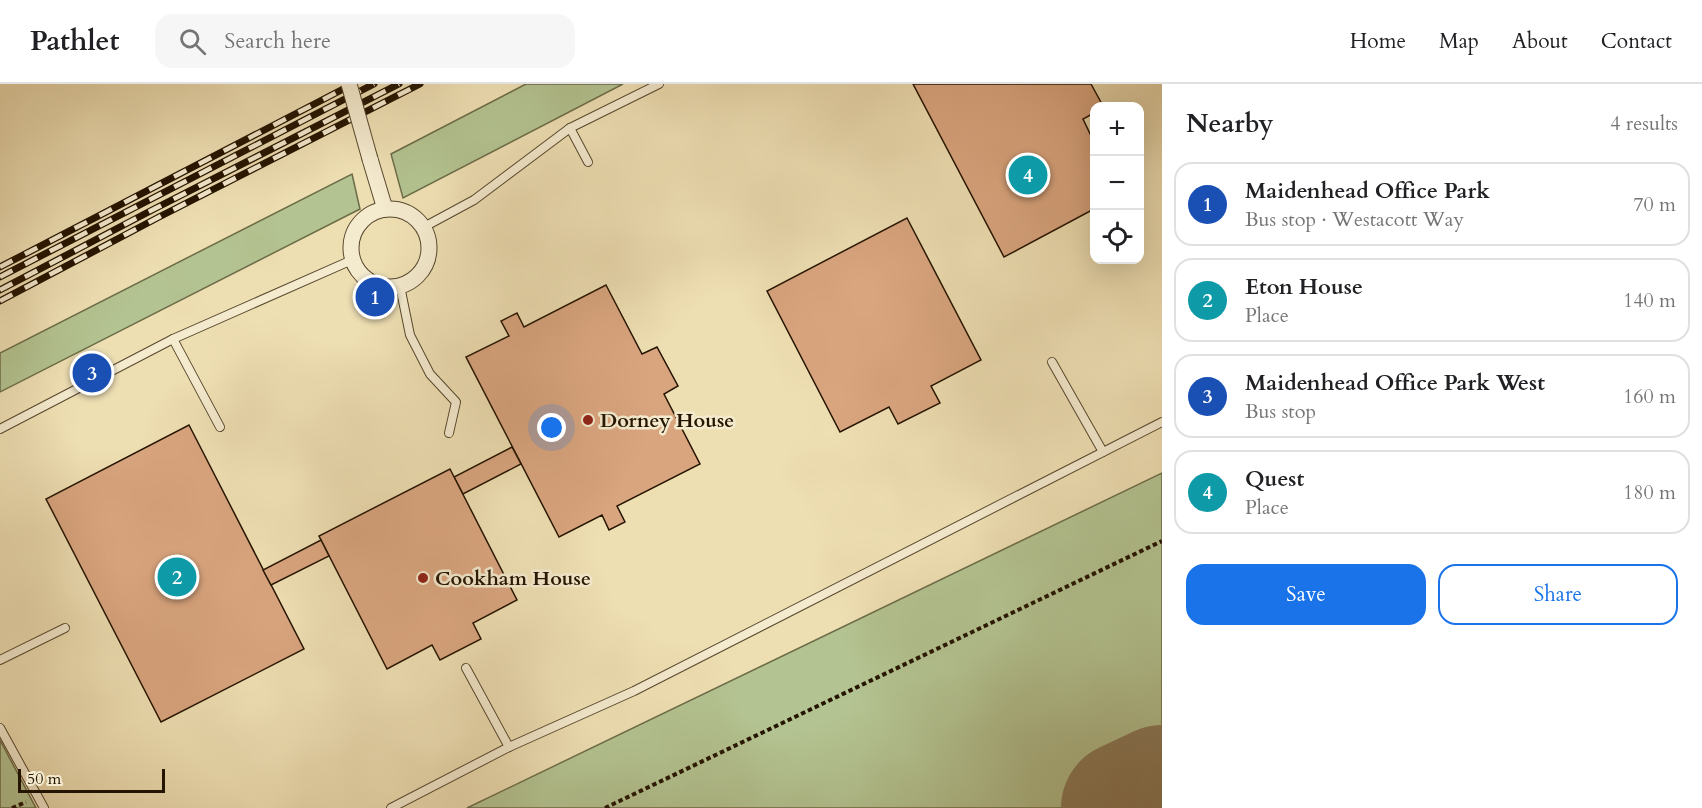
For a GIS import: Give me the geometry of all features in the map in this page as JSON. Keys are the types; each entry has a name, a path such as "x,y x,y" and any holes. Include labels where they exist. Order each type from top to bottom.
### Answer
{"street":[{"path":"349,84 385,209"},
{"path":"385,209 400,210 414,216 424,227 429,238 430,251 421,273 411,282 388,288 376,285 357,270 350,248 357,226 364,218 385,209"}],"lane":[{"path":"424,227 474,200 570,128 659,84"},
{"path":"570,128 588,162"},
{"path":"0,429 173,339 352,260"},
{"path":"400,286 410,335 430,374 456,402 449,433"},
{"path":"173,339 220,427"},
{"path":"1052,362 1103,452"},
{"path":"392,808 509,747 634,691 1162,422"},
{"path":"0,660 65,628"},
{"path":"466,668 509,747"},
{"path":"0,728 44,808"}],"path":[{"path":"605,808 1162,541"}],"green space":[{"path":"526,84 623,84 403,198 391,154"},
{"path":"352,174 360,209 0,392 0,353"},
{"path":"1162,473 1162,808 467,808"},
{"path":"0,740 36,808 0,808"}],"building":[{"path":"913,84 1091,84 1101,102 1090,102 1090,115 1083,119 1090,134 1090,211 1004,257"},
{"path":"907,218 981,360 931,386 940,403 898,424 889,407 840,432 767,291"},
{"name":"Dorney House","path":"606,285 642,354 657,347 678,386 664,394 700,464 617,506 625,522 609,530 602,515 559,537 466,357 509,336 501,321 517,313 524,327"},
{"path":"189,425 304,649 161,722 46,499"},
{"path":"512,447 521,464 463,494 454,477"},
{"name":"Cookham House","path":"450,469 517,600 473,623 481,639 440,660 432,645 387,669 319,536"},
{"path":"321,540 329,556 271,585 263,570"}],"runway":[{"path":"1128,808 1162,792"}],"railway":[{"path":"0,267 353,84"},
{"path":"0,277 374,84"},
{"path":"0,290 399,84"},
{"path":"0,301 420,84"}],"place":[{"name":"Quest","path":"1028,175"},
{"name":"Maidenhead Office Park","path":"375,297"},
{"name":"Maidenhead Office Park West","path":"92,373"},
{"name":"Dorney House","path":"588,420"},
{"name":"Eton House","path":"177,577"},
{"name":"Cookham House","path":"423,578"}]}
